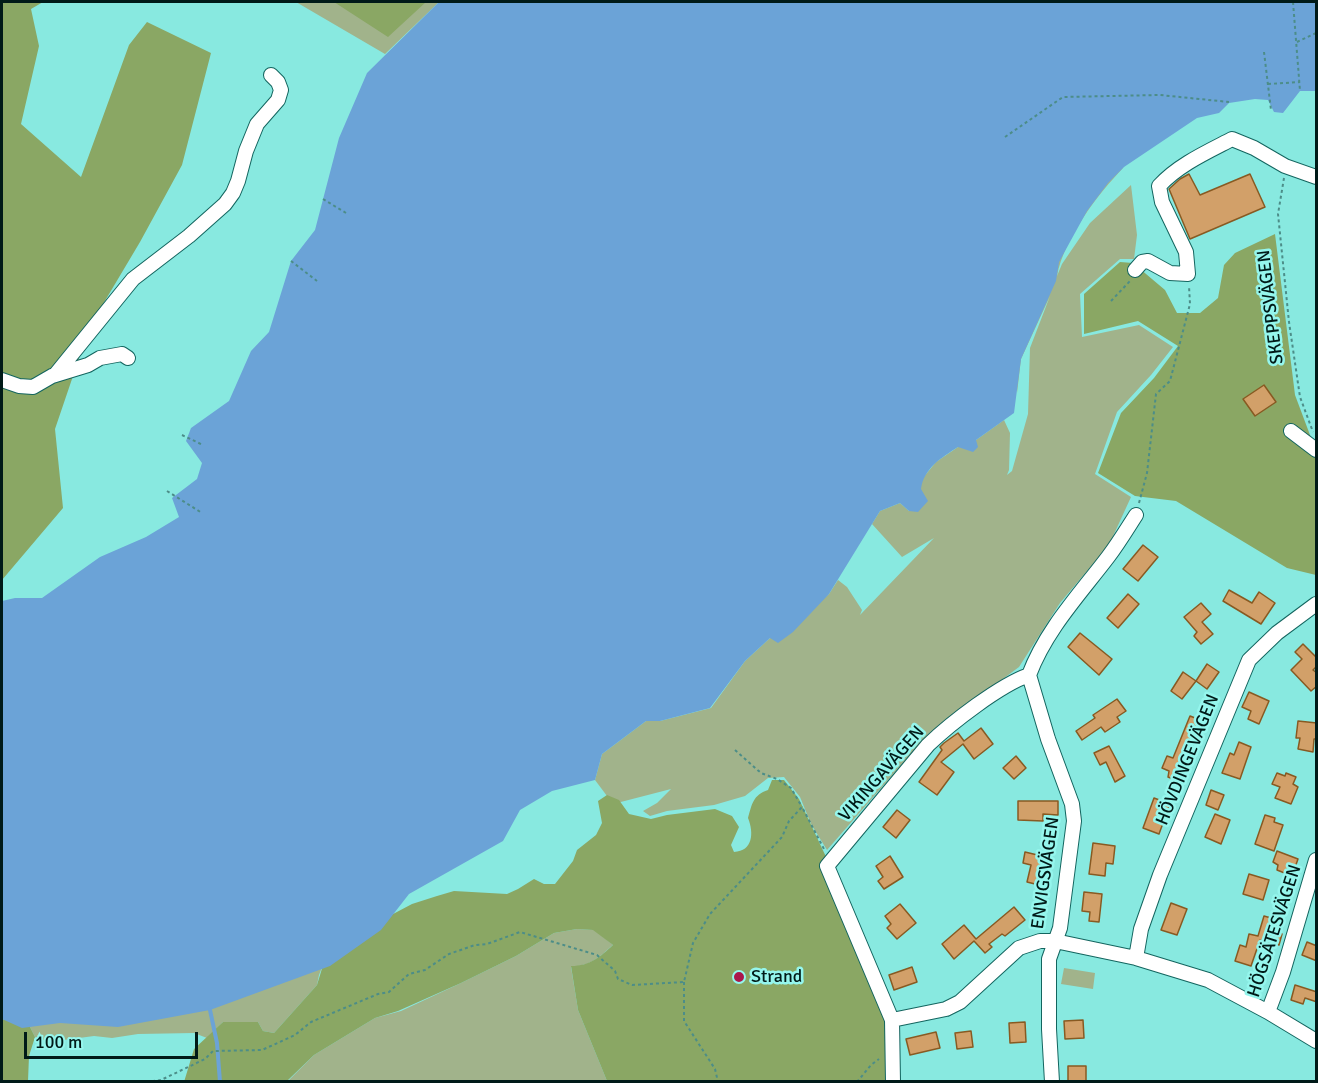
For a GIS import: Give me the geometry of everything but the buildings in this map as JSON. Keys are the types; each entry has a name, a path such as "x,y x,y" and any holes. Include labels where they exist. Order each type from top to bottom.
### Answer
{"street":[{"path":"53,376 133,279 189,236 225,204 233,193 246,151 258,124 278,100 281,90 278,82 271,75"},
{"path":"1135,270 1142,262 1148,261 1170,273 1188,274 1186,252 1161,202 1159,186 1193,160 1232,139 1280,163 1317,177"},
{"path":"2,380 19,386 33,387 53,376 114,354 122,354 128,358"},
{"path":"1291,431 1317,450"},
{"path":"1029,675 1035,659 1066,608 1109,556 1136,515"},
{"name":"HÖVDINGEVÄGEN","path":"1136,958 1141,929 1160,875 1249,660 1277,633 1313,604 1317,604"},
{"name":"VIKINGAVÄGEN","path":"831,863 934,739 1006,686 1029,675"},
{"name":"ENVIGSVÄGEN","path":"1029,675 1048,739 1072,804 1074,821 1060,928 1049,959 1052,1082"},
{"name":"HÖGSÄTESVÄGEN","path":"1268,1012 1317,860"},
{"path":"831,863 828,866 828,872 892,1020 893,1082"},
{"path":"892,1020 946,1009 960,1002 1019,948 1040,942 1055,941 1136,958 1208,980 1317,1041"}],"path":[{"path":"1293,2 1300,91"},
{"path":"1296,42 1317,33"},
{"path":"1264,52 1271,110"},
{"path":"1268,84 1300,82"},
{"path":"1005,137 1063,97 1160,95 1229,102"},
{"name":"SKEPPSVÄGEN","path":"1280,163 1278,214 1289,322 1300,397 1317,441"},
{"path":"323,198 346,213"},
{"path":"291,261 317,281"},
{"path":"1111,301 1128,284 1135,270"},
{"path":"1136,515 1147,473 1156,394 1170,381 1190,304 1188,274"},
{"path":"182,435 203,445"},
{"path":"168,491 202,513"},
{"path":"735,750 761,773 791,788 831,863"},
{"path":"718,1082 715,1069 684,1021 684,982 693,943 710,914 782,837 789,821 802,807"},
{"path":"146,1082 161,1080 205,1059 213,1051 262,1050 295,1035 311,1022 378,994 389,992 409,974 425,970 449,954 520,932 597,955 615,971 618,979 632,985 684,982"},
{"path":"857,1082 871,1065 892,1052"}],"green space":[{"path":"2,2 43,2 31,9 39,46 21,124 81,177 129,45 147,22 211,53 182,165 90,326 55,429 63,508 2,580"},
{"path":"296,2 439,2 385,54"},
{"path":"334,2 426,2 388,37"},
{"path":"1124,167 1083,217 1067,247 1057,276 1062,264 1090,223 1131,185 1137,235 1134,259 1120,259 1080,294 1082,337 1139,325 1173,347 1117,412 1095,474 1131,497 1109,545 1060,603 1019,667 941,725 916,748 827,850 811,824 800,797 784,777 768,778 745,796 714,805 667,811 650,816 643,811 657,803 671,789 613,804 595,780 602,754 646,721 660,721 711,708 745,661 770,638 829,594 838,580 847,587 862,610 860,615 934,538 902,557 872,524 880,511 900,503 909,511 920,489 922,479 936,462 958,447 976,440 1004,420 1010,433 1007,475 1012,471 1028,414 1030,348 1050,296 1021,359 1017,393 1014,247"},
{"path":"1275,234 1295,395 1316,451 1316,575 1287,568 1176,501 1135,496 1098,473 1121,413 1154,378 1178,346 1138,321 1084,334 1084,294 1120,262 1133,263 1165,290 1177,313 1200,313 1218,298 1224,265 1235,253"},
{"path":"772,780 784,780 799,799 827,859 892,1024 890,1081 607,1081 578,1010 571,966 594,960 613,945 593,930 577,929 554,933 516,956 461,983 398,1011 375,1018 314,1055 287,1081 184,1082 194,1049 223,1022 258,1022 263,1031 274,1033 317,985 324,962 378,922 412,904 454,891 507,894 534,879 544,884 555,884 573,861 577,850 596,835 602,823 598,801 607,795 619,800 629,814 651,819 715,809 732,816 739,827 731,845 734,852 748,845 751,830 748,818 752,804 756,797 768,790"},
{"path":"343,913 317,985 274,1033 263,1031 258,1022 223,1022 207,1038 194,1033 138,1034 112,1038 94,1036 49,1042 35,1037 28,1023"},
{"path":"577,929 595,930 613,945 590,963 571,967 578,1010 607,1081 287,1082 314,1055 375,1018 401,1011 461,983 516,956 554,933"},
{"path":"1064,968 1095,973 1093,989 1061,984"},
{"path":"2,1019 28,1023 35,1037 29,1056 28,1081 2,1082"}],"water":[{"path":"439,2 1316,2 1316,91 1300,91 1283,113 1274,112 1268,100 1255,99 1229,103 1219,113 1197,118 1124,167 1108,183 1087,211 1059,262 1056,281 1021,359 1014,413 976,440 978,447 973,452 958,447 934,464 926,475 921,489 928,501 918,512 909,511 900,503 880,511 829,594 793,632 778,643 770,638 745,661 710,708 660,721 646,721 602,754 595,780 552,791 520,810 503,841 409,894 381,930 330,966 210,1010 118,1027 60,1023 22,1028 2,1019 2,601 15,598 42,598 100,557 146,537 179,517 172,498 197,479 202,463 186,441 191,428 229,401 251,351 269,332 291,261 315,230 339,138 367,73"}],"waterway":[{"path":"210,1010 217,1043 220,1082"}],"place":[{"name":"Strand","path":"739,977"}]}
